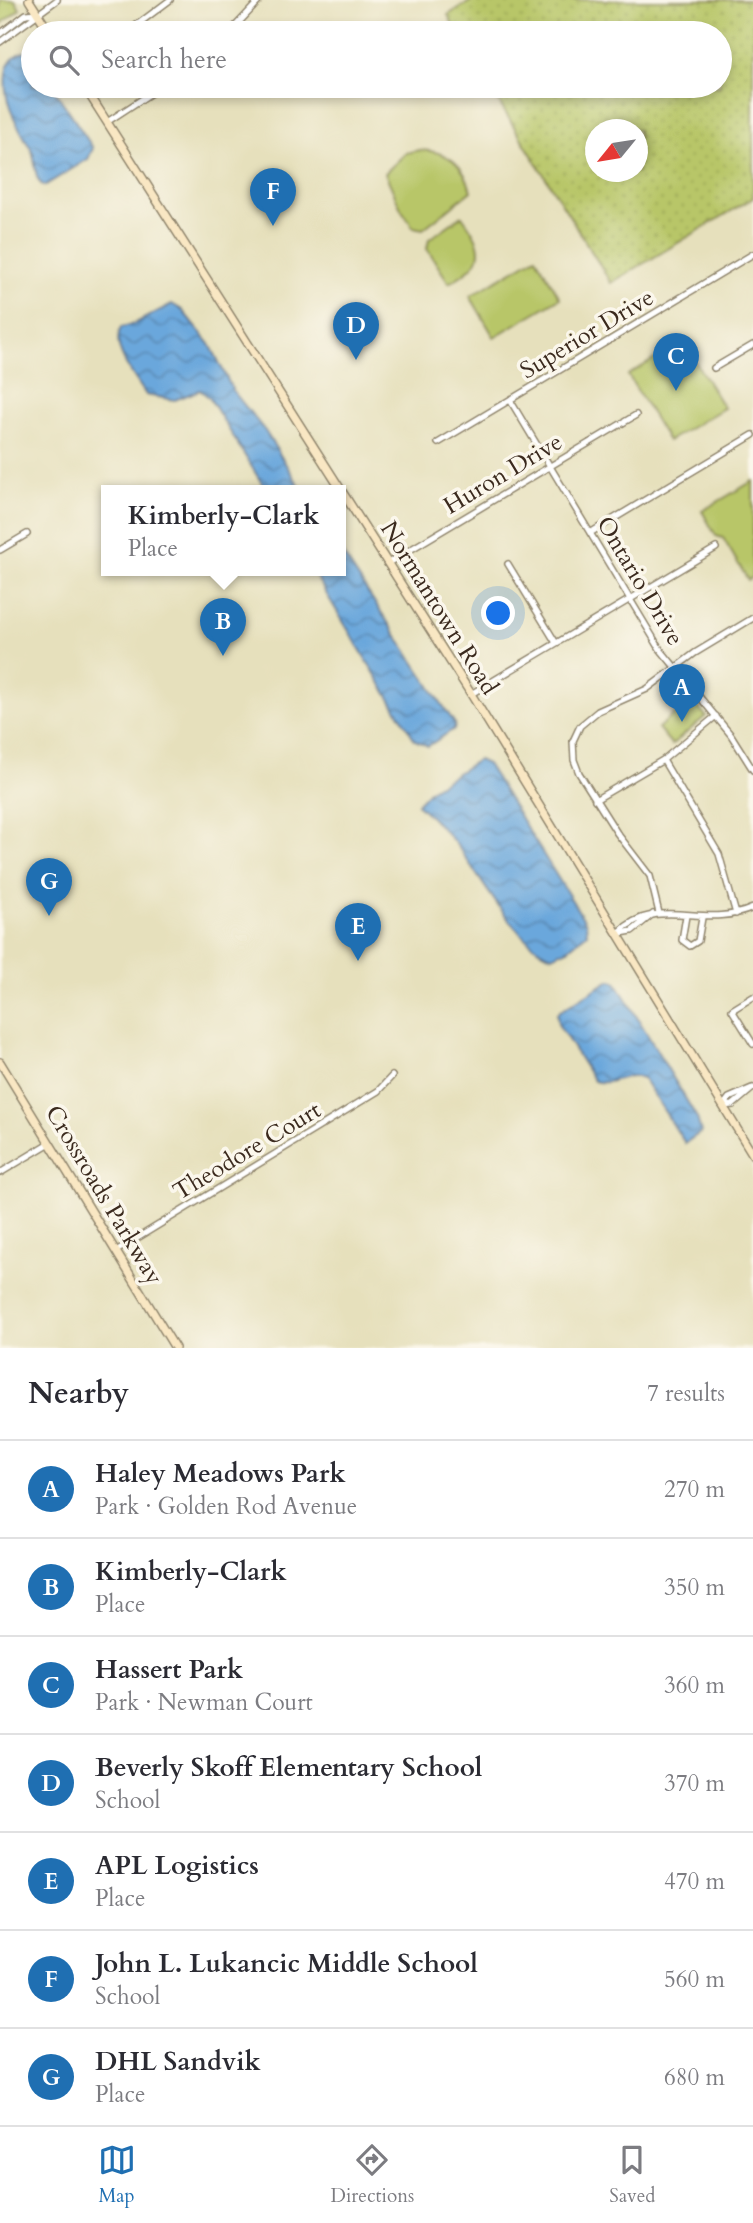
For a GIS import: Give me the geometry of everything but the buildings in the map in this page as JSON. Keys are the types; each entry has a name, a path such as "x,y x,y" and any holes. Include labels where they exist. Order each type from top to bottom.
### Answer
{"street":[{"path":"29,0 42,21"},
{"path":"32,21 37,13 57,0"},
{"path":"142,21 170,0"},
{"path":"240,21 260,0"},
{"path":"0,34 26,14 37,13"},
{"path":"0,42 21,28"},
{"name":"Normantown Road","path":"92,98 338,485"},
{"path":"107,122 144,98"},
{"name":"Superior Drive","path":"438,443 753,254"},
{"path":"715,368 753,345"},
{"name":"Ontario Drive","path":"510,400 675,670 716,716 753,769"},
{"name":"Huron Drive","path":"388,563 636,415"},
{"path":"590,533 753,435"},
{"name":"Normantown Road","path":"346,497 471,694 753,1155"},
{"path":"0,550 27,534"},
{"path":"471,694 716,548"},
{"path":"508,564 556,643"},
{"path":"656,914 650,876 579,773 574,760 573,741 580,726 598,711 647,689 695,653 753,618"},
{"path":"596,800 663,760 716,716"},
{"path":"663,760 719,854 736,915"},
{"path":"618,933 646,914 702,918 736,915 753,908"},
{"path":"686,915 682,940 685,946 694,946 698,941 702,918"},
{"path":"753,997 732,1010 753,1044"},
{"name":"Crossroads Parkway","path":"0,1062 175,1348"},
{"name":"Theodore Court","path":"116,1251 378,1091 391,1076"},
{"path":"723,1106 733,1105 753,1088"},
{"path":"0,1173 50,1143"}],"green space":[{"path":"0,0 15,0 20,9 0,25"},
{"path":"473,0 753,0 753,198 611,283 496,98 732,98 732,21 451,21 448,15"},
{"path":"420,150 447,156 464,173 471,191 423,229 413,227 401,209 385,173 406,153"},
{"path":"462,216 476,238 479,254 470,268 449,283 427,249 429,239"},
{"path":"536,257 560,298 494,337 470,296"},
{"path":"683,342 724,408 668,441 628,375"},
{"path":"753,481 753,577 748,580 723,538 716,536 702,511"},
{"path":"691,700 706,716 672,745 658,728"}],"water":[{"path":"20,53 21,98 60,98 93,148 88,159 44,186 38,180 34,155 11,111 6,91 7,68"},
{"path":"172,304 182,310 210,344 233,391 265,431 299,485 263,485 209,397 200,390 175,400 146,395 125,362 119,344 121,327 134,324"},
{"path":"346,559 455,724 454,729 428,746 415,740 316,576 346,576"},
{"path":"478,760 487,764 586,923 587,933 568,949 552,956 524,937 511,923 455,843 417,804 430,790"},
{"path":"610,980 616,982 697,1118 701,1132 685,1143 643,1078 630,1076 607,1082 594,1081 558,1024 557,1013"}],"place":[{"name":"John L. Lukancic Middle School","path":"273,226"},
{"name":"Beverly Skoff Elementary School","path":"356,360"},
{"name":"Hassert Park","path":"676,391"},
{"name":"Kimberly-Clark","path":"223,656"},
{"name":"Haley Meadows Park","path":"682,722"},
{"name":"DHL Sandvik","path":"49,916"},
{"name":"APL Logistics","path":"358,961"}]}
